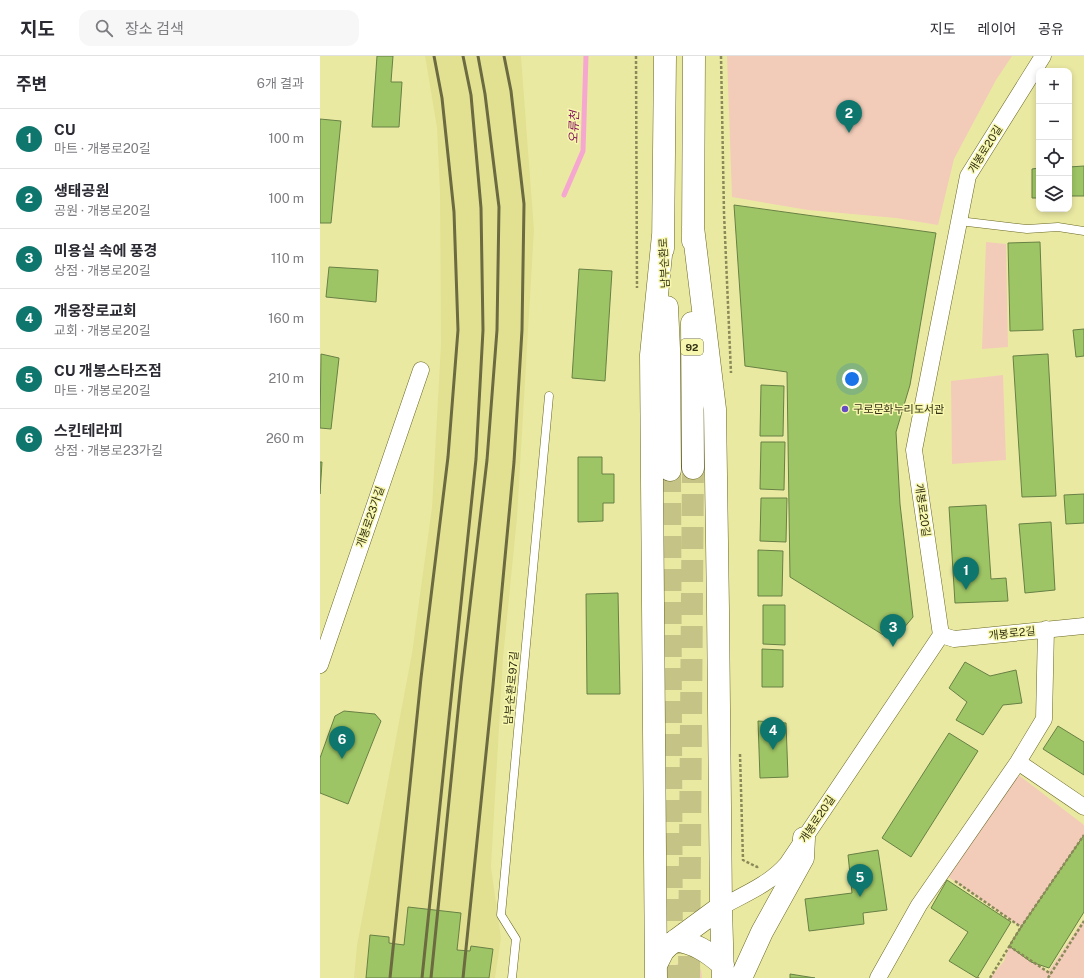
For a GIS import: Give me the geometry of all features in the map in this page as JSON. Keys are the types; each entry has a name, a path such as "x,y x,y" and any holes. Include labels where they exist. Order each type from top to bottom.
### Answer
{"main road":[{"name":"남부순환로","path":"665,56 662,235 669,349 670,470"},
{"name":"92","path":"693,468 694,56"},
{"path":"693,227 715,408 723,971"},
{"path":"656,971 651,355 662,235"},
{"path":"741,978 762,932 803,858 804,838"},
{"path":"656,971 663,951 721,907"},
{"path":"676,940 690,943 705,950 723,971"}],"street":[{"name":"개봉로20길","path":"721,907 768,881 778,874 787,864 941,635 914,450 968,176 1043,56"},
{"name":"개봉로23가길","path":"320,665 421,370"},
{"name":"개봉로2길","path":"941,635 954,639 1084,626"},
{"path":"878,978 919,905 1018,762 1044,719 1046,630"},
{"path":"1018,762 1084,807"}],"lane":[{"path":"959,221 1027,229 1058,227 1084,231"},
{"name":"남부순환로97길","path":"512,978 516,939 501,915 549,396"}],"path":[{"path":"990,978 1021,927 1084,835"},
{"path":"941,872 1021,927"},
{"path":"1048,978 1084,921"},
{"path":"1009,946 1051,974"}],"shaded area":[{"path":"425,56 521,56 534,230 517,518 503,658 491,867 501,938 495,978 354,978 357,945 412,653 432,507 441,344 440,192 437,128"},
{"path":"727,56 1012,56 996,80 954,159 938,225 896,218 808,210 732,197"},
{"path":"986,242 1006,244 1008,347 982,349"},
{"path":"1003,375 1006,460 952,464 951,381"},
{"path":"1012,770 1084,825 1084,835 1021,927 941,872"},
{"path":"1084,919 1084,978 990,978 1004,961 1009,946 1048,972"},
{"path":"689,958 699,966 702,978 667,978 672,968"}],"building":[{"path":"377,56 393,56 391,82 402,82 399,127 372,127"},
{"path":"320,119 341,121 331,223 320,223"},
{"path":"1084,166 1084,196 1072,196 1072,167"},
{"path":"1036,168 1036,198 1032,198 1032,169"},
{"name":"구로문화누리도서관","path":"734,205 936,233 910,385 896,432 900,504 913,617 893,641 790,577 787,372 745,366"},
{"path":"1040,242 1043,330 1010,331 1008,243"},
{"path":"329,267 378,270 376,302 326,297"},
{"path":"579,269 612,271 605,381 572,378"},
{"path":"1084,329 1084,356 1076,357 1073,330"},
{"path":"321,354 339,358 331,429 320,428"},
{"path":"1048,354 1056,496 1022,497 1013,356"},
{"path":"761,385 784,386 783,436 760,436"},
{"path":"761,442 785,442 784,490 760,489"},
{"path":"578,457 602,457 602,474 614,474 614,503 603,503 603,521 578,522"},
{"path":"320,462 322,462 320,494"},
{"path":"1084,494 1084,523 1066,524 1064,495"},
{"path":"761,498 787,498 786,542 760,541"},
{"path":"986,505 991,579 1006,578 1008,601 955,603 949,507"},
{"path":"1051,522 1055,590 1025,593 1019,524"},
{"path":"758,550 783,551 782,596 758,596"},
{"path":"618,593 620,694 587,694 586,594"},
{"path":"763,605 785,605 785,645 763,644"},
{"path":"762,649 783,650 783,687 762,687"},
{"path":"965,662 990,676 1016,670 1022,703 1003,705 983,735 956,720 967,702 949,688"},
{"path":"344,711 375,714 381,721 348,804 320,793 320,758 335,716"},
{"path":"758,721 786,723 788,777 760,778"},
{"path":"1058,726 1084,742 1084,775 1043,749"},
{"path":"949,733 978,751 911,857 882,838"},
{"path":"1084,835 1084,912 1049,968 1031,962 1009,946"},
{"path":"878,850 887,910 863,913 864,924 809,931 805,899 852,893 848,855"},
{"path":"947,880 1011,922 977,978 949,961 968,932 931,908"},
{"path":"408,907 461,913 457,950 470,951 471,946 493,949 489,978 366,978 370,935 389,937 389,943 404,945"},
{"path":"790,974 815,978 790,978"}],"waterway":[{"name":"오류천","path":"564,195 583,151 586,56"}],"tunnel":[{"path":"689,978 693,468"},
{"path":"670,470 672,978"}],"railway":[{"path":"390,978 421,678 448,457 458,330 454,212 442,98 434,56"},
{"path":"422,978 476,459 483,330 481,208 471,95 463,56"},
{"path":"431,978 461,682 487,460 497,330 499,207 485,94 478,56"},
{"path":"463,978 514,462 522,330 524,204 511,91 504,56"}],"place":[{"name":"생태공원","path":"849,133"},
{"name":"구로문화누리도서관","path":"845,409"},
{"name":"CU","path":"966,590"},
{"name":"미용실 속에 풍경","path":"893,647"},
{"name":"개웅장로교회","path":"773,750"},
{"name":"스킨테라피","path":"342,759"},
{"name":"CU 개봉스타즈점","path":"860,897"}]}
